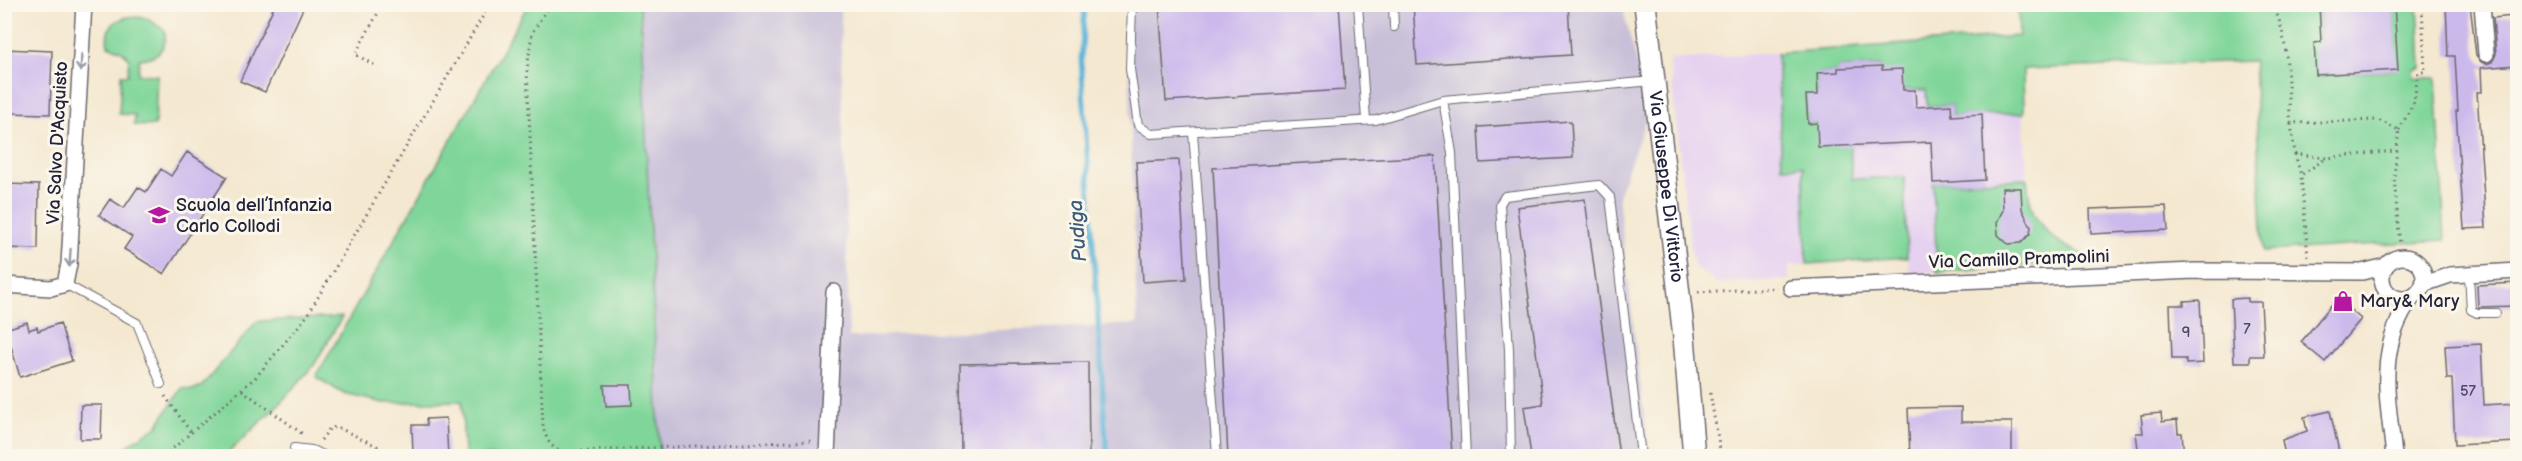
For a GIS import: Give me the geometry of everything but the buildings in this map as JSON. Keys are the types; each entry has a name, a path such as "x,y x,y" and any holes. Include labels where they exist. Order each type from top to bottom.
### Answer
{"street":[{"name":"Via Salvo D'Acquisto","path":"65,284 69,264 84,4"},
{"name":"Via Giuseppe Di Vittorio","path":"1645,4 1678,293 1705,456"},
{"name":"Via Giuseppe Di Vittorio","path":"1650,39 1657,4"},
{"path":"2482,4 2486,54"},
{"path":"2412,298 2394,297 2388,293 2384,273 2397,258 2410,259 2422,268 2424,284"},
{"name":"Via Camillo Prampolini","path":"1791,288 2195,271 2384,273"},
{"path":"2394,456 2386,381 2389,350 2397,319 2424,284 2439,277 2517,271"},
{"path":"4,285 51,288 65,284"},
{"path":"827,456 834,292"},
{"path":"2394,297 2397,319"},
{"name":"Via Giuseppe Di Vittorio","path":"1684,337 1694,456"}],"lane":[{"path":"1132,4 1130,69 1138,125 1151,134 1366,120 1443,100 1654,81"},
{"path":"1358,4 1366,120"},
{"path":"1393,4 1394,27"},
{"path":"1443,100 1452,153 1466,456"},
{"path":"1193,132 1217,456"},
{"path":"1511,456 1509,350 1500,204 1505,196 1599,185 1610,197 1641,456"},
{"path":"2469,274 2471,310 2477,313 2496,313"},
{"path":"65,284 137,323 161,384"},
{"path":"294,448 306,448 326,456"}],"path":[{"path":"374,65 355,54 383,4"},
{"path":"164,456 242,390 274,358 307,316 490,4"},
{"path":"550,4 532,33 527,70 543,427 548,443 559,451 579,451 828,440"},
{"path":"2272,4 2277,14 2284,44 2295,154 2301,175 2308,260"},
{"path":"2400,245 2395,151 2399,130 2414,102 2418,72 2425,72 2422,4"},
{"path":"2291,123 2378,120 2399,130"},
{"path":"2295,154 2326,158 2395,151"},
{"path":"2301,175 2326,158"},
{"path":"1678,293 1791,288"},
{"path":"161,384 168,402 192,434"},
{"path":"242,390 281,421 306,436"},
{"path":"315,440 323,439 332,426 337,427 377,446 379,456"}],"shaded area":[{"path":"640,5 840,5 849,337 1137,324 1127,5 1622,5 1649,111 1618,196 1649,456 660,456"},
{"path":"2019,36 2027,179 2033,212 2054,237 2070,250 2100,261 1909,274 1907,257 1789,266 1789,280 1718,283 1695,267 1691,250 1669,60"}],"green space":[{"path":"2331,4 2319,6 2321,42 2316,75 2397,70 2394,5 2418,5 2421,68 2414,69 2415,78 2436,78 2445,240 2263,251 2254,61 2023,69 2024,113 1952,116 1951,105 1927,106 1926,90 1903,90 1882,70 1881,66 1838,68 1838,72 1818,73 1818,95 1806,96 1808,123 1817,123 1850,145 1852,179 1904,177 1907,257 1807,264 1803,166 1782,167 1777,53 2019,36 2018,5"},
{"path":"528,5 640,5 660,456 464,456 462,401 384,403 344,394 316,377"},
{"path":"128,17 147,18 165,31 164,43 160,52 151,57 139,59 138,74 157,75 155,126 134,125 135,115 119,114 121,75 128,75 129,58 122,51 108,45 108,34 114,23"},
{"path":"2027,179 2032,207 2038,221 2052,237 2081,254 2100,261 1937,272 1933,183"},
{"path":"342,317 314,365 281,402 225,456 112,456 157,426 182,388 192,390 202,386 257,321"}],"waterway":[{"name":"Pudiga","path":"1085,4 1081,59 1107,456"}],"place":[{"name":"Scuola dell’Infanzia Carlo Collodi","path":"159,215"},
{"name":"Mary& Mary","path":"2343,301"}]}
